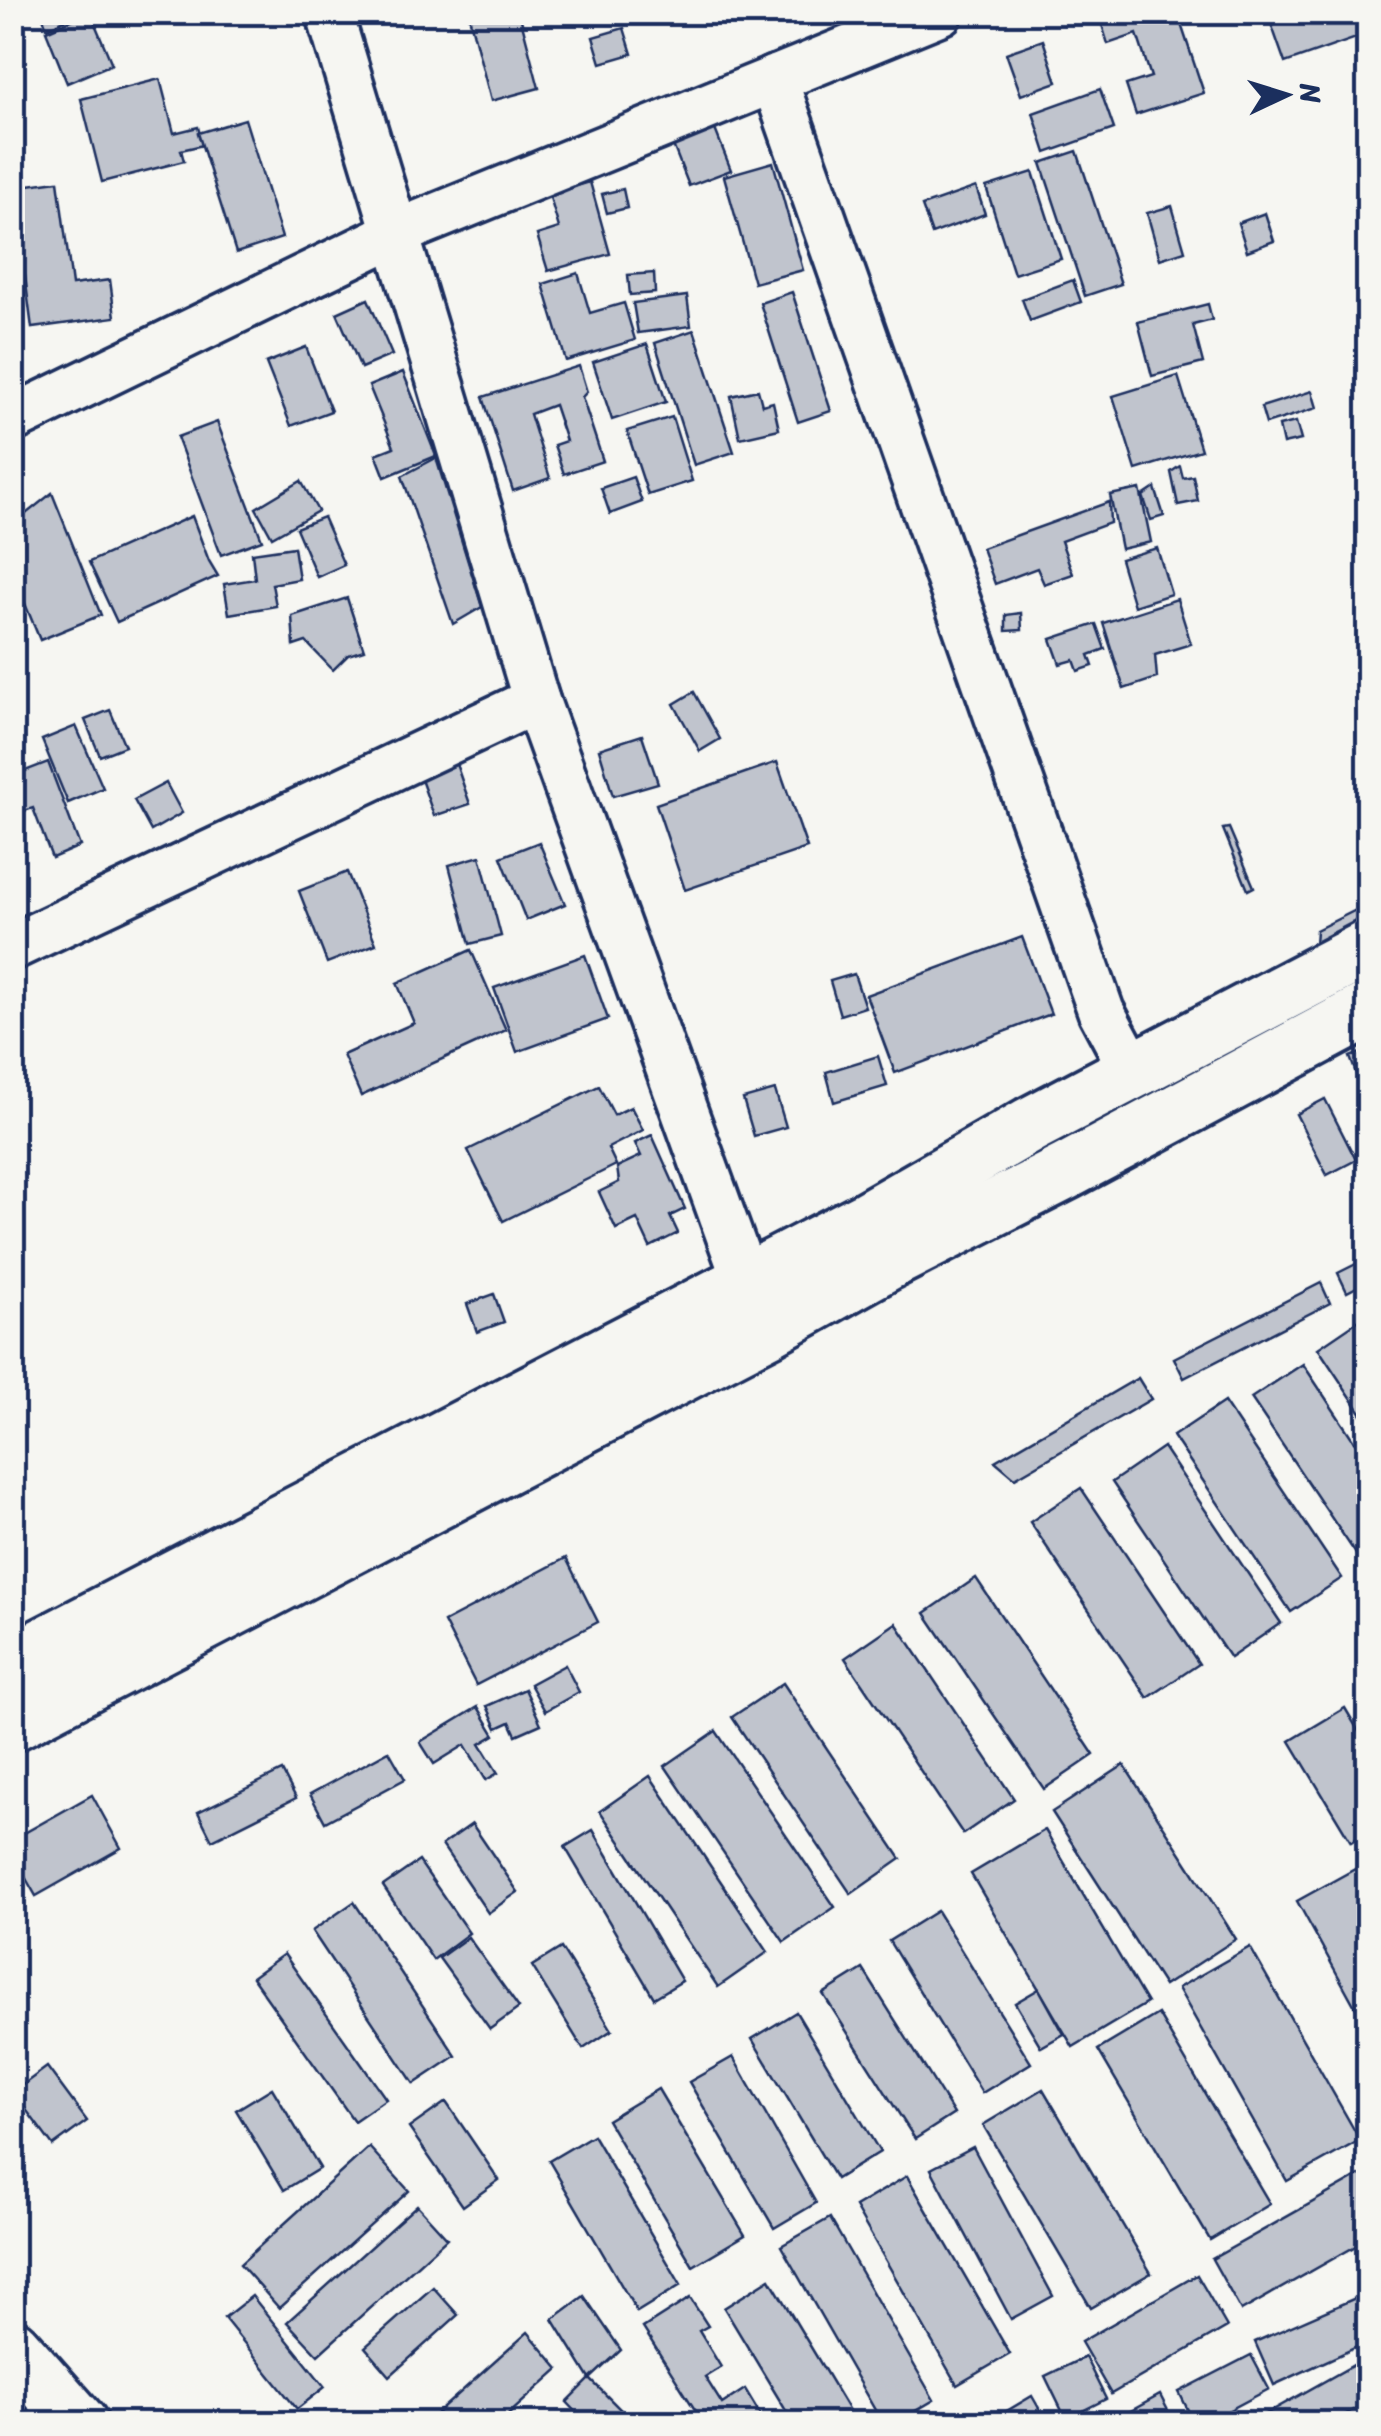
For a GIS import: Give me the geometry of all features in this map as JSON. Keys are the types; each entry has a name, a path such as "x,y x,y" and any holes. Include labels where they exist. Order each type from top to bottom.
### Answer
{"street":[{"path":"330,12 536,700 746,1282"},
{"path":"12,419 396,233 940,12"},
{"path":"774,80 1101,1011 1133,1071"},
{"path":"12,947 536,700"},
{"path":"12,1722 752,1337 1030,1125 1368,948"},
{"path":"12,1662 746,1282 877,1241 1068,1171 1368,1010"},
{"path":"12,2347 80,2424"}],"building":[{"path":"41,12 82,12 47,28"},
{"path":"90,12 112,64 67,83 46,31"},
{"path":"468,12 519,12 539,88 491,101"},
{"path":"1098,12 1177,12 1204,93 1136,115 1126,85 1151,77 1137,34 1108,44"},
{"path":"1267,12 1366,12 1368,34 1285,63"},
{"path":"624,28 632,54 601,63 593,37"},
{"path":"1043,40 1057,82 1021,95 1006,53"},
{"path":"160,79 174,133 198,127 203,145 181,150 184,161 102,182 81,99"},
{"path":"1100,89 1114,129 1046,153 1033,113"},
{"path":"245,119 282,238 236,253 198,133"},
{"path":"711,119 731,170 689,186 669,135"},
{"path":"1077,151 1121,284 1085,296 1041,163"},
{"path":"773,162 803,270 754,283 724,176"},
{"path":"1033,172 1061,259 1014,274 986,187"},
{"path":"58,181 72,285 110,280 115,317 32,328 13,187"},
{"path":"590,182 610,254 548,271 537,235 559,228 549,194"},
{"path":"976,187 985,214 932,234 922,206"},
{"path":"623,189 627,208 607,213 602,194"},
{"path":"1172,206 1185,251 1160,259 1147,213"},
{"path":"1265,213 1274,241 1247,251 1238,223"},
{"path":"578,273 590,313 624,303 635,340 566,361 543,284"},
{"path":"654,273 655,293 630,295 628,275"},
{"path":"1073,280 1081,302 1030,321 1022,299"},
{"path":"792,292 831,411 798,422 760,303"},
{"path":"687,296 691,326 638,333 633,303"},
{"path":"368,299 392,355 361,368 337,313"},
{"path":"1208,304 1212,320 1193,325 1203,363 1152,376 1138,322"},
{"path":"694,330 734,452 694,465 655,343"},
{"path":"647,344 666,402 612,420 593,362"},
{"path":"306,347 331,411 291,426 266,363"},
{"path":"579,366 587,392 582,397 603,461 564,474 554,445 566,441 554,405 530,414 550,478 513,491 483,397"},
{"path":"403,372 436,456 385,477 376,454 394,447 369,386"},
{"path":"1178,376 1201,450 1136,470 1113,396"},
{"path":"758,390 762,405 773,402 779,429 740,438 731,396"},
{"path":"1312,391 1317,408 1266,424 1261,407"},
{"path":"672,417 692,481 648,495 627,431"},
{"path":"217,422 262,540 221,555 177,437"},
{"path":"1296,422 1301,440 1283,444 1279,426"},
{"path":"436,458 482,607 453,624 402,476"},
{"path":"1180,466 1183,478 1193,476 1198,501 1178,505 1171,472"},
{"path":"633,477 642,502 610,514 601,488"},
{"path":"301,481 318,511 272,537 256,508"},
{"path":"1155,488 1164,516 1151,520 1143,496"},
{"path":"1140,489 1151,542 1121,549 1110,495"},
{"path":"52,493 101,615 40,640 12,572 12,525"},
{"path":"1109,502 1110,523 1061,541 1073,574 1044,584 1037,568 995,584 982,548"},
{"path":"192,516 218,576 117,622 89,562"},
{"path":"323,517 344,565 317,577 296,528"},
{"path":"294,547 299,579 272,584 276,606 229,614 224,584 255,579 252,553"},
{"path":"1157,548 1171,594 1134,606 1120,559"},
{"path":"347,598 364,650 348,655 333,670 306,642 294,646 292,616"},
{"path":"1177,599 1191,644 1155,655 1157,678 1124,689 1103,623"},
{"path":"1021,613 1022,630 1006,631 1006,615"},
{"path":"1096,624 1105,649 1089,655 1093,666 1078,671 1074,660 1060,664 1051,639"},
{"path":"694,692 720,739 700,751 674,704"},
{"path":"110,710 125,746 100,756 85,720"},
{"path":"76,726 103,788 68,803 42,740"},
{"path":"642,735 658,783 613,796 599,749"},
{"path":"454,758 470,804 434,816 418,771"},
{"path":"48,762 80,846 52,858 33,808 12,815 12,776"},
{"path":"777,762 807,848 685,890 656,804"},
{"path":"166,783 182,813 151,831 134,800"},
{"path":"1229,828 1254,887 1248,890 1223,829"},
{"path":"539,842 565,904 526,920 501,857"},
{"path":"480,856 501,936 470,944 449,865"},
{"path":"347,872 376,944 327,963 299,891"},
{"path":"1368,904 1368,917 1315,944 1316,930"},
{"path":"1022,937 1051,1014 895,1073 866,995"},
{"path":"471,950 506,1030 361,1096 343,1055 414,1023 397,983"},
{"path":"585,955 608,1019 517,1052 494,988"},
{"path":"854,974 865,1007 840,1015 830,981"},
{"path":"1368,1050 1368,1106 1350,1057"},
{"path":"878,1056 887,1086 834,1102 826,1072"},
{"path":"599,1086 614,1115 631,1107 643,1130 608,1148 616,1165 503,1221 468,1150"},
{"path":"775,1090 786,1127 754,1136 743,1099"},
{"path":"1325,1099 1356,1160 1327,1175 1296,1114"},
{"path":"652,1135 685,1209 670,1216 678,1233 650,1247 637,1219 616,1229 599,1192 619,1182 617,1167 641,1156 635,1143"},
{"path":"1368,1258 1368,1281 1347,1292 1338,1273"},
{"path":"1321,1283 1330,1303 1184,1378 1174,1358"},
{"path":"494,1294 504,1322 477,1332 467,1304"},
{"path":"1368,1314 1368,1423 1318,1348"},
{"path":"1303,1364 1368,1462 1368,1572 1251,1398"},
{"path":"1138,1378 1151,1399 1015,1478 995,1461"},
{"path":"1224,1402 1342,1578 1291,1612 1173,1436"},
{"path":"1163,1447 1281,1623 1230,1658 1112,1482"},
{"path":"1081,1488 1199,1664 1148,1698 1030,1522"},
{"path":"566,1558 598,1622 476,1685 444,1622"},
{"path":"976,1578 1094,1755 1044,1789 925,1613"},
{"path":"896,1623 1014,1799 963,1834 845,1658"},
{"path":"565,1665 579,1692 545,1711 530,1684"},
{"path":"783,1683 901,1859 851,1894 732,1717"},
{"path":"525,1689 541,1724 516,1735 510,1722 497,1728 487,1706"},
{"path":"478,1707 495,1735 480,1744 498,1773 486,1780 465,1745 434,1764 420,1742"},
{"path":"1345,1708 1368,1747 1368,1831 1351,1842 1290,1741"},
{"path":"716,1731 835,1907 784,1942 665,1766"},
{"path":"389,1751 405,1779 325,1822 310,1794"},
{"path":"1124,1765 1236,1939 1164,1986 1052,1812"},
{"path":"282,1771 296,1798 212,1840 198,1812"},
{"path":"650,1776 768,1952 718,1987 600,1811"},
{"path":"92,1795 121,1848 36,1896 12,1854 12,1840"},
{"path":"472,1824 518,1892 488,1913 442,1845"},
{"path":"593,1830 682,1981 654,1998 565,1847"},
{"path":"1045,1830 1147,2003 1073,2047 971,1874"},
{"path":"419,1861 469,1933 433,1960 383,1886"},
{"path":"1355,1869 1368,1895 1368,2018 1363,2021 1297,1901"},
{"path":"354,1902 456,2056 414,2084 312,1931"},
{"path":"937,1911 1031,2063 982,2093 889,1941"},
{"path":"468,1937 519,2008 490,2029 439,1958"},
{"path":"1250,1947 1360,2140 1287,2181 1178,1988"},
{"path":"561,1948 612,2030 583,2049 532,1966"},
{"path":"284,1954 386,2099 354,2121 252,1977"},
{"path":"863,1969 954,2114 915,2139 823,1994"},
{"path":"1039,1989 1064,2034 1041,2047 1015,2003"},
{"path":"796,2012 880,2152 836,2179 752,2039"},
{"path":"1158,2014 1270,2204 1210,2240 1098,2050"},
{"path":"733,2057 816,2203 774,2228 689,2082"},
{"path":"47,2067 87,2121 53,2146 13,2092"},
{"path":"272,2088 320,2168 284,2190 236,2110"},
{"path":"658,2089 745,2235 693,2266 607,2120"},
{"path":"1043,2089 1151,2273 1091,2308 983,2125"},
{"path":"446,2102 499,2180 463,2206 409,2128"},
{"path":"593,2135 681,2285 637,2312 549,2161"},
{"path":"369,2147 409,2191 279,2308 240,2264"},
{"path":"973,2147 1053,2296 1011,2319 931,2169"},
{"path":"1368,2171 1368,2239 1241,2311 1212,2259"},
{"path":"907,2176 1010,2354 957,2385 855,2207"},
{"path":"417,2205 447,2238 318,2355 287,2322"},
{"path":"830,2218 934,2400 893,2424 883,2424 781,2246"},
{"path":"1197,2275 1227,2327 1111,2394 1081,2342"},
{"path":"770,2279 857,2424 794,2424 724,2308"},
{"path":"433,2287 458,2315 390,2376 365,2347"},
{"path":"252,2296 325,2387 297,2409 224,2318"},
{"path":"584,2296 621,2350 590,2379 553,2319"},
{"path":"1360,2296 1368,2317 1368,2342 1274,2385 1255,2342"},
{"path":"690,2298 708,2326 699,2331 721,2367 705,2377 722,2404 745,2389 766,2424 704,2424 643,2328"},
{"path":"528,2332 559,2369 498,2424 425,2424"},
{"path":"1251,2355 1269,2389 1203,2424 1195,2424 1179,2392"},
{"path":"1085,2357 1106,2399 1066,2419 1045,2376"},
{"path":"1368,2357 1368,2401 1329,2424 1248,2424"},
{"path":"590,2379 629,2418 624,2424 588,2424 567,2402"},
{"path":"1160,2395 1175,2424 1107,2424"},
{"path":"1032,2396 1048,2424 998,2424 995,2418"}]}
